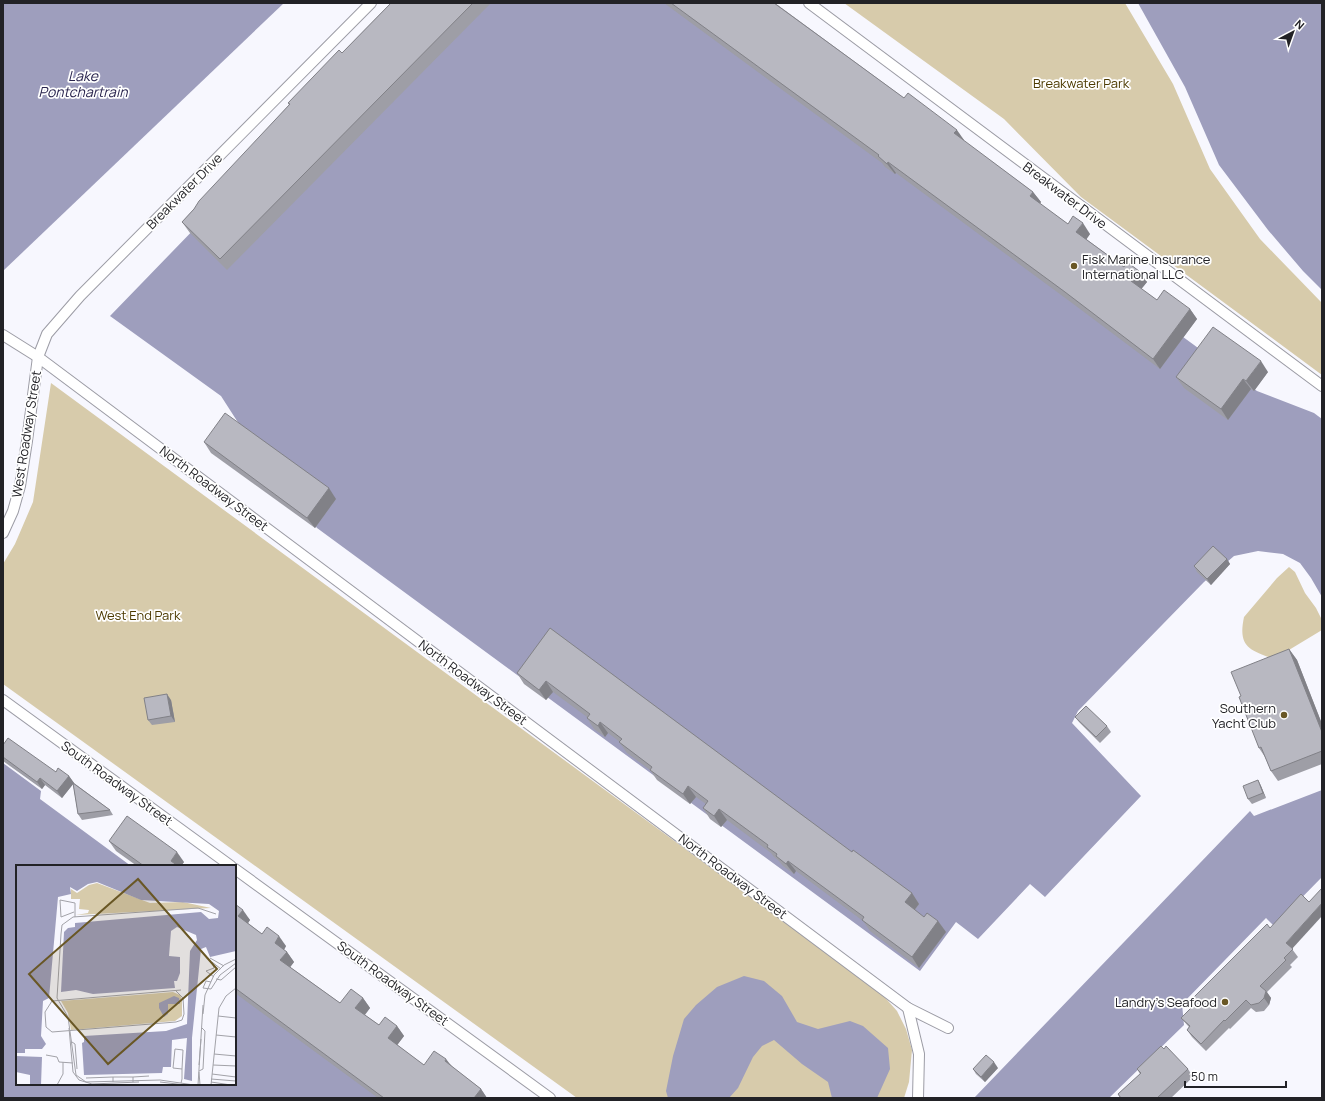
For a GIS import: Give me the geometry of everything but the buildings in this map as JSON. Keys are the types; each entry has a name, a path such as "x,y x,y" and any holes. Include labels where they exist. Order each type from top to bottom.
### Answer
{"street":[{"name":"Breakwater Drive","path":"38,357 47,334 80,296 371,3"},
{"name":"Breakwater Drive","path":"809,3 1322,386"},
{"path":"3,335 38,357"},
{"name":"West Roadway Street","path":"3,533 13,511 20,486 38,357"},
{"name":"North Roadway Street","path":"38,357 908,1008 948,1028"},
{"name":"South Roadway Street","path":"3,700 230,865"},
{"name":"South Roadway Street","path":"236,870 550,1098"},
{"path":"908,1008 919,1054 918,1098"}],"green space":[{"name":"Breakwater Park","path":"844,3 1125,3 1173,84 1210,169 1260,239 1322,303 1322,375 1081,197 1004,119"},
{"name":"West End Park","path":"51,383 880,992 897,1011 906,1029 912,1050 909,1082 904,1098 577,1098 3,684 3,564 15,544 33,502"},
{"path":"1289,567 1295,572 1305,593 1316,608 1322,620 1322,630 1274,659 1258,653 1247,646 1242,635 1242,627 1244,617 1277,578"}],"water":[{"name":"Lake Pontchartrain","path":"3,3 284,3 3,271"},
{"path":"413,3 726,3 1257,391 1314,413 1322,419 1322,597 1300,563 1283,554 1258,551 1234,556 1204,582 1078,711 1072,723 1141,796 1045,897 1030,884 978,939 956,922 920,971 317,528 239,424 221,396 110,316"},
{"path":"1138,3 1322,3 1322,290 1303,271 1268,230 1219,165 1185,87"},
{"path":"3,763 41,791 40,799 130,865 16,865 16,1085 236,1085 236,946 432,1098 3,1098"},
{"path":"1322,790 1322,877 1274,926 1266,918 1182,1004 1184,1025 1109,1098 974,1098 1250,811 1254,816"},
{"path":"744,976 764,981 782,996 797,1022 818,1029 850,1021 863,1026 888,1048 890,1069 877,1098 832,1098 828,1082 802,1064 774,1040 762,1046 753,1057 738,1088 729,1098 668,1098 666,1091 673,1056 684,1019 696,1005 717,987"}],"place":[{"name":"Fisk Marine Insurance International LLC","path":"1074,266"},
{"name":"Southern Yacht Club","path":"1284,715"},
{"name":"Landry's Seafood","path":"1225,1002"}]}
